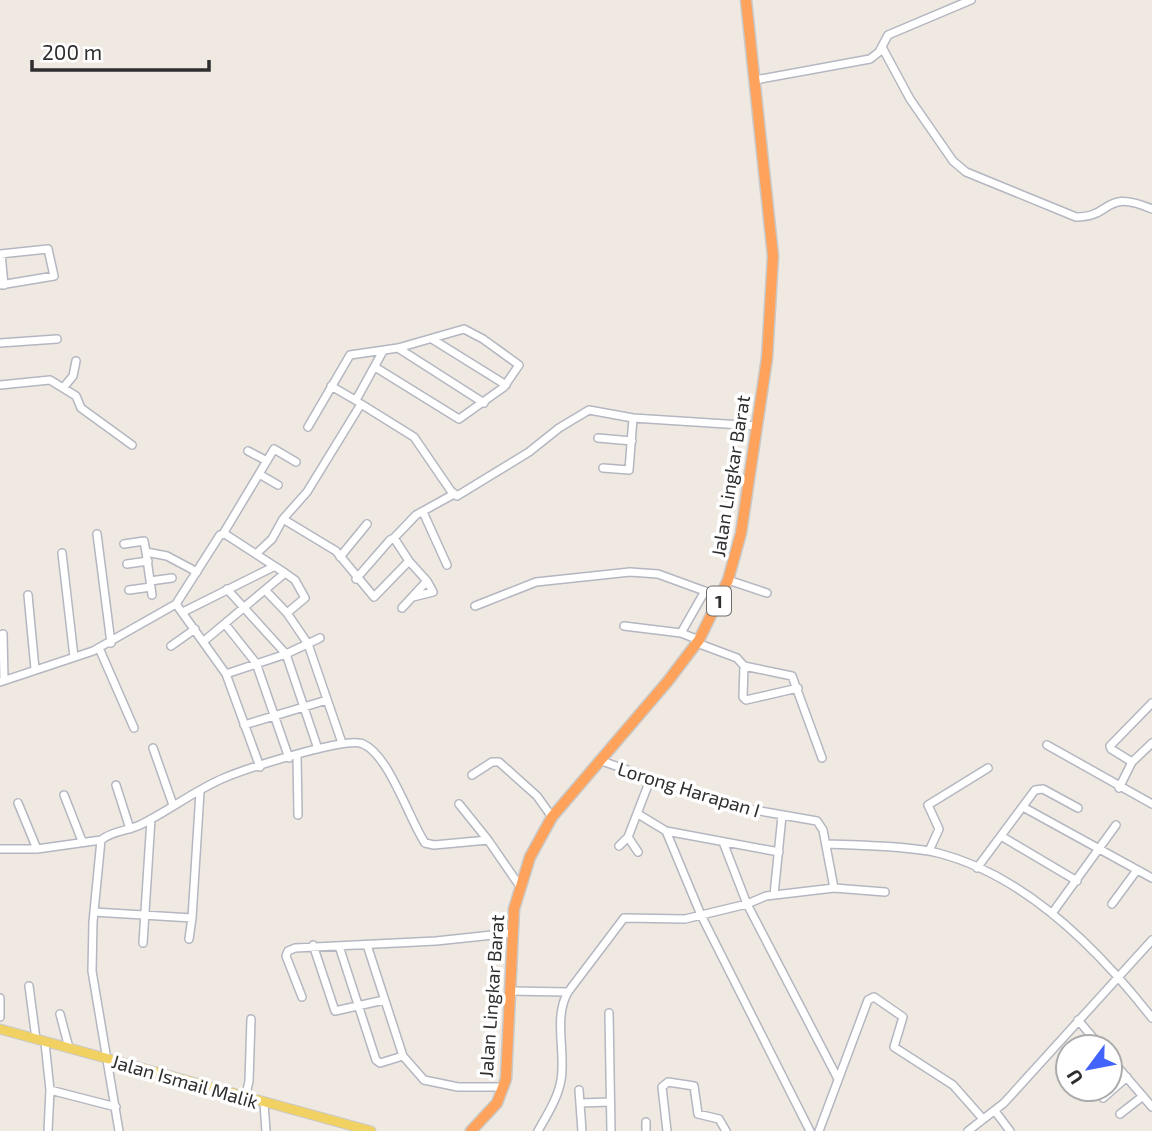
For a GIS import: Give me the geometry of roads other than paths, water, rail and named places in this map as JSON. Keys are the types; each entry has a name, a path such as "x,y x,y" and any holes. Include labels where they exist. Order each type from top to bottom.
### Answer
{"highway":[{"name":"Jalan Lingkar Barat","path":"471,1131 497,1103 503,1087 511,933 519,885 530,857 552,817 698,641 729,580 741,533 771,320 773,256 746,0"}],"main road":[{"name":"Jalan Ismail Malik","path":"0,1029 246,1099 371,1131"}],"street":[{"path":"755,80 870,59 882,47 888,35 971,0"},
{"path":"882,47 910,99 953,161 966,172 1076,217 1090,215 1118,200 1134,202 1152,209"},
{"path":"48,249 54,276 2,285 1,254 48,249"},
{"path":"308,427 348,356 398,348 464,329 519,363 519,368 506,385 466,416 457,418 375,367"},
{"path":"432,339 506,385"},
{"path":"0,343 57,340"},
{"path":"398,348 484,403"},
{"path":"256,554 272,539 283,519 307,492 358,402 383,351"},
{"path":"70,392 76,361"},
{"path":"0,384 51,380 70,392 81,408 132,445"},
{"path":"331,386 414,437 454,494"},
{"path":"356,579 394,538 423,512 454,494 465,493 585,411 634,418 757,426"},
{"path":"603,468 629,470 634,418"},
{"path":"598,438 632,441"},
{"path":"3,634 2,681 111,643 176,604 223,534 279,441"},
{"path":"274,449 296,462"},
{"path":"248,451 267,461"},
{"path":"259,474 278,485"},
{"path":"423,512 447,565"},
{"path":"283,519 324,542 371,595 377,596 409,561"},
{"path":"340,557 367,524"},
{"path":"97,534 111,643"},
{"path":"223,534 295,580 305,598 287,613"},
{"path":"394,538 409,561 427,581 402,608"},
{"path":"124,544 144,541 151,588"},
{"path":"62,553 74,657"},
{"path":"127,564 147,556 167,556 197,572"},
{"path":"183,612 273,567"},
{"path":"475,606 536,582 652,572 721,597"},
{"path":"204,640 245,609 285,573"},
{"path":"129,590 151,588 172,578"},
{"path":"729,580 767,593"},
{"path":"227,589 286,654 318,749"},
{"path":"265,590 287,613 308,644 342,743"},
{"path":"681,634 705,591"},
{"path":"28,595 35,669"},
{"path":"176,604 226,674 260,767"},
{"path":"225,624 256,663 293,757 298,815"},
{"path":"624,626 681,634 737,658 744,666 789,673 822,758"},
{"path":"171,646 195,629"},
{"path":"226,674 286,654 320,638"},
{"path":"99,648 134,729"},
{"path":"744,666 743,697 746,700 797,688"},
{"path":"244,725 327,700"},
{"path":"1132,762 1110,746 1152,703"},
{"path":"0,849 37,849 101,840 107,835 130,829 151,819 223,778 342,743 363,744 376,756 427,845 488,841"},
{"path":"1119,788 1132,762 1152,743"},
{"path":"1047,745 1119,788 1152,804"},
{"path":"153,748 173,805"},
{"name":"Lorong Harapan I","path":"599,761 734,807 817,821 823,830 826,844"},
{"path":"472,775 492,762 499,762 537,796 552,817"},
{"path":"929,851 939,829 928,805 988,768"},
{"path":"619,846 628,837 650,780"},
{"path":"116,785 130,829"},
{"path":"977,869 1039,789 1077,808"},
{"path":"188,939 192,918 200,792"},
{"path":"64,795 82,841"},
{"path":"18,803 37,849"},
{"path":"459,804 519,885"},
{"path":"1023,807 1102,848 1152,878"},
{"path":"638,814 666,831 779,852"},
{"path":"775,895 782,816"},
{"path":"143,943 151,819"},
{"path":"1053,912 1102,848 1116,825"},
{"path":"666,831 701,915 810,1131"},
{"path":"1000,836 1077,881"},
{"path":"628,837 638,852"},
{"path":"101,840 92,971 109,1059 119,1131"},
{"path":"723,842 747,904 838,1079"},
{"path":"834,888 826,844 929,851 977,869 1053,912 1152,1018"},
{"path":"1112,904 1137,870"},
{"path":"538,1131 558,1093 561,1079 561,1011 568,992 621,919 673,920 747,904 759,897 834,888 885,892"},
{"path":"94,912 192,918"},
{"path":"302,997 287,953 290,949 313,945 367,945 511,933"},
{"path":"968,1131 995,1111 1152,941"},
{"path":"313,945 334,1010 360,1007 384,1000"},
{"path":"367,945 403,1056 424,1080 458,1087 503,1087"},
{"path":"339,946 376,1062 403,1056"},
{"path":"30,986 50,1090 48,1131"},
{"path":"509,991 568,992"},
{"path":"819,1131 868,1000 874,997 903,1017 894,1047 953,1085 983,1119"},
{"path":"0,998 0,1017"},
{"path":"609,1013 611,1131"},
{"path":"60,1014 69,1048"},
{"path":"246,1099 251,1019"},
{"path":"1078,1020 1089,1033"},
{"path":"1124,1075 1152,1107"},
{"path":"667,1131 662,1087 668,1082 694,1086 698,1114 722,1120 726,1131"},
{"path":"50,1090 116,1107"},
{"path":"579,1090 582,1131"},
{"path":"1121,1114 1143,1096"},
{"path":"580,1103 610,1102"},
{"path":"264,1103 265,1131"},
{"path":"995,1111 1010,1131"},
{"path":"646,1122 646,1131"}]}
